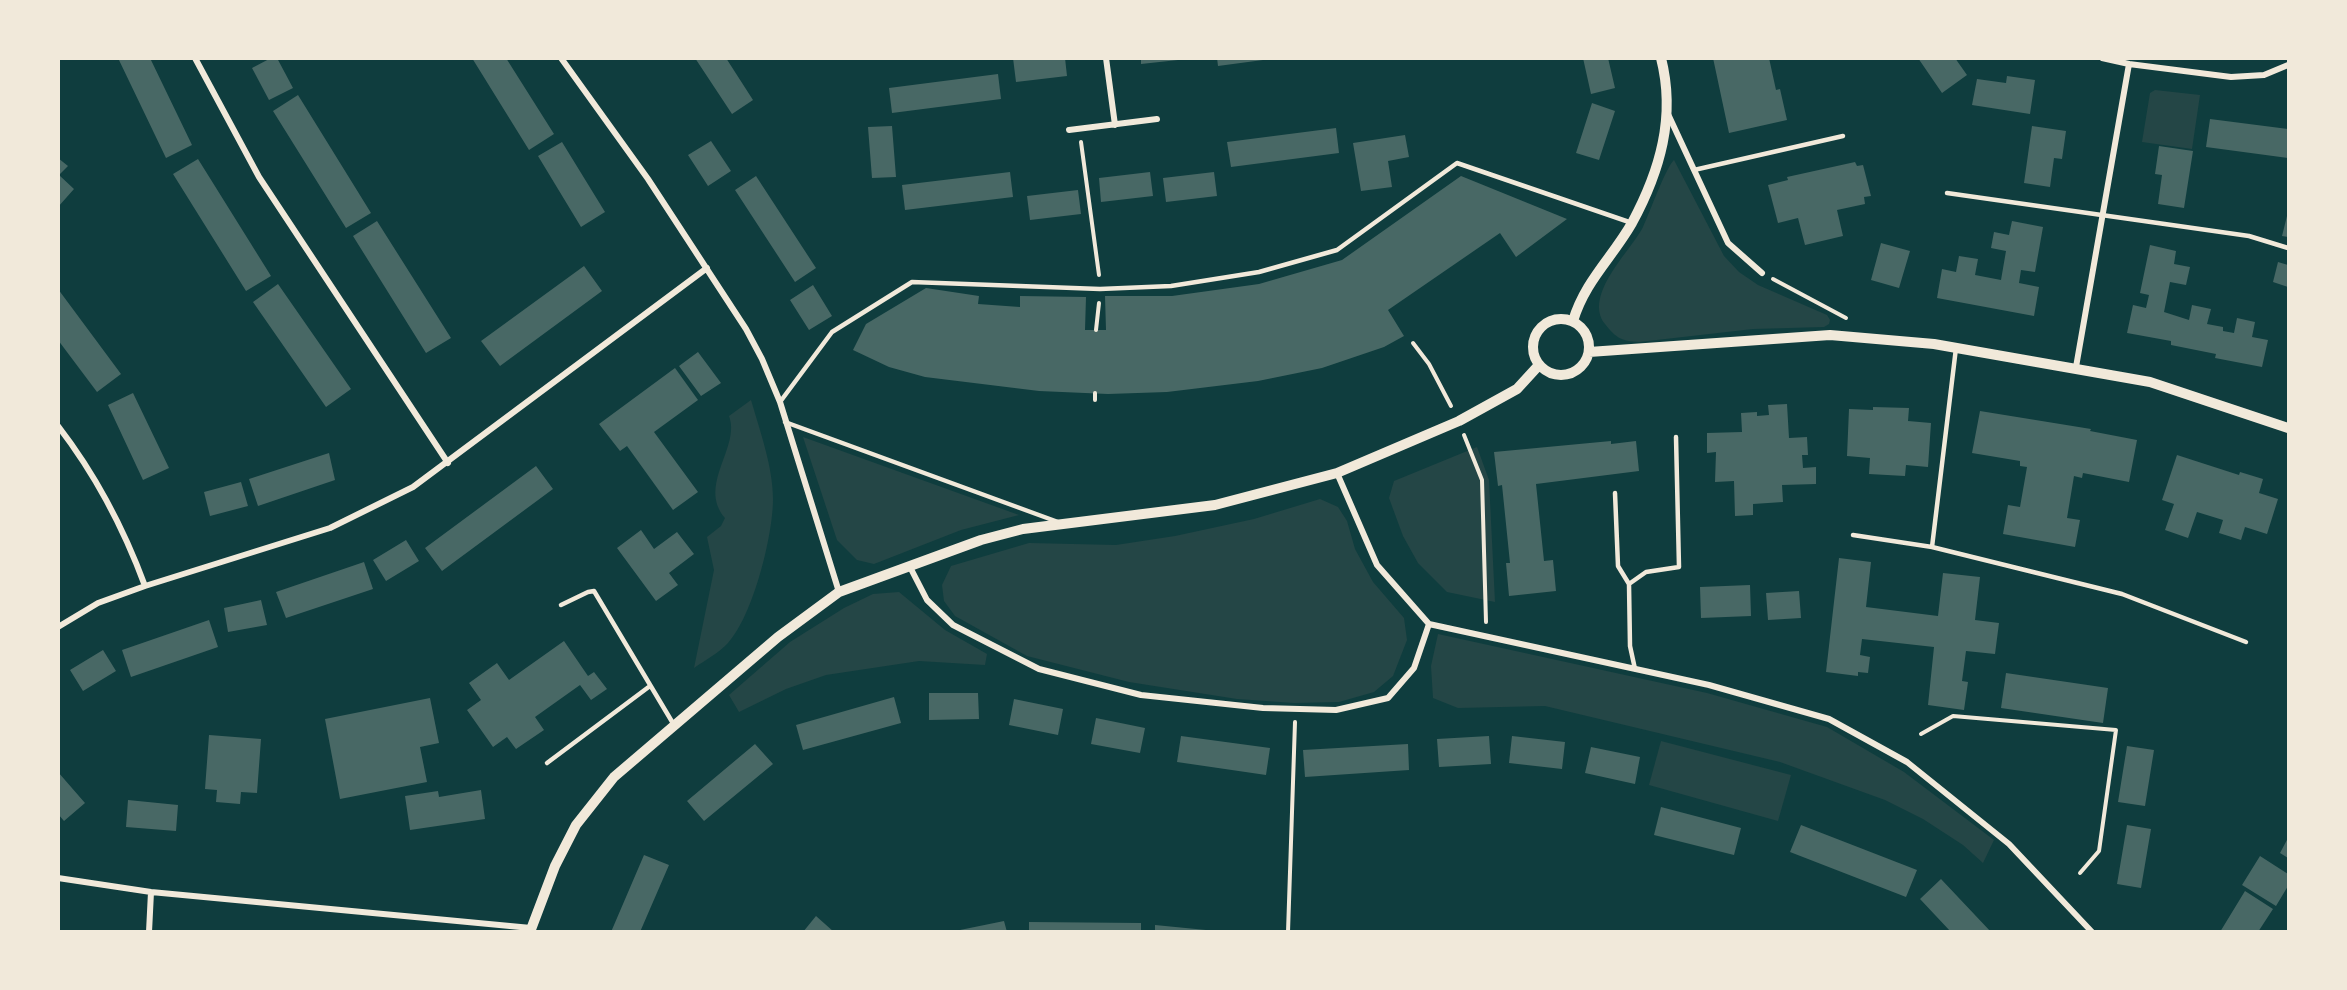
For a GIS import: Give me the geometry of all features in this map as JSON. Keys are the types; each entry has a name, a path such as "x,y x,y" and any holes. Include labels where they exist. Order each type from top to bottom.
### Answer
{"street":[{"path":"195,58 259,177 448,463"},
{"path":"561,58 648,179 746,329 780,402 839,592"},
{"path":"1106,58 1115,125"},
{"path":"1573,321 1585,288 1632,223 1663,151 1668,113 1667,83 1661,58"},
{"path":"2102,58 2129,64 2231,77 2264,75 2289,65"},
{"path":"2076,367 2129,64"},
{"path":"1668,113 1728,243 1762,273"},
{"path":"1069,130 1157,119"},
{"path":"58,627 98,603 330,528 413,487 707,268"},
{"path":"1565,319 1573,321 1586,334 1589,352 1585,362 1578,370 1557,375 1539,364 1533,349 1537,333 1549,322 1565,319"},
{"path":"1589,352 1830,335 1956,348 2076,367 2150,382 2289,428"},
{"path":"58,878 151,892 531,930 555,866 582,816 614,777 778,637 839,592 981,540 1060,523 1215,505 1337,473 1459,421 1517,389 1539,364"},
{"path":"58,426 110,508 131,548 145,586"},
{"path":"1337,473 1377,565 1429,624 1709,685 1829,719 1907,762 2009,844 2092,932"},
{"path":"910,567 927,600 953,625 1039,669 1140,695 1263,708 1336,710 1388,698 1414,668 1429,624"},
{"path":"149,932 151,892"}],"lane":[{"path":"1694,170 1843,136"},
{"path":"780,402 832,332 912,282 1100,289 1171,286 1259,272 1337,250 1457,163 1632,223"},
{"path":"1947,193 2103,214 2163,226 2248,236 2289,248"},
{"path":"1932,547 1956,348"},
{"path":"785,422 1060,523"},
{"path":"1629,584 1646,572 1679,567 1676,437"},
{"path":"1615,493 1618,566 1629,584 1630,646 1635,669"},
{"path":"1853,535 1932,547 2122,594 2246,642"},
{"path":"561,605 594,591 674,725"},
{"path":"547,763 650,686"}],"path":[{"path":"1079,130 1100,289 1096,330"},
{"path":"1762,273 1855,323"},
{"path":"1413,343 1428,364 1459,421 1482,480 1487,635"},
{"path":"1095,393 1095,400"},
{"path":"1288,932 1296,709"},
{"path":"1921,734 1953,716 2116,730 2099,851 2080,873"}],"shaded area":[{"path":"2155,90 2200,95 2192,149 2142,142 2150,93"},
{"path":"1674,160 1724,256 1739,272 1758,285 1827,315 1830,320 1829,324 1824,327 1753,329 1639,342 1623,340 1612,333 1600,313 1600,300 1604,287 1643,227 1662,181"},
{"path":"751,400 771,474 772,515 765,554 753,595 737,631 724,647 694,668 714,570 707,537 721,526 725,518 718,505 716,492 717,479 730,440 729,416"},
{"path":"803,437 1019,515 961,530 874,564 857,560 837,540"},
{"path":"1477,447 1489,480 1495,602 1447,592 1418,563 1403,536 1389,498 1394,481"},
{"path":"1320,499 1338,507 1347,521 1355,549 1373,582 1404,618 1407,640 1393,676 1374,692 1339,702 1294,703 1237,699 1129,682 1027,656 955,616 944,601 942,585 951,566 1029,543 1116,545 1175,536 1254,519"},
{"path":"899,592 945,630 987,654 985,665 919,661 826,675 786,689 739,712 729,695 790,642 844,608 873,594"},
{"path":"1438,634 1707,693 1827,727 1904,772 1994,840 1983,863 1963,845 1923,819 1885,800 1780,762 1545,706 1458,708 1433,698 1431,666"},
{"path":"1661,741 1791,775 1778,821 1649,785"}],"building":[{"path":"118,58 150,58 192,145 166,158"},
{"path":"271,58 277,58 293,88 269,100 252,68"},
{"path":"472,58 506,58 554,134 529,150"},
{"path":"695,58 726,58 753,100 732,114"},
{"path":"1013,58 1065,58 1067,76 1016,82"},
{"path":"1141,58 1178,58 1178,60 1141,64"},
{"path":"1217,58 1263,58 1263,60 1218,66"},
{"path":"1583,58 1608,58 1615,88 1591,94"},
{"path":"1713,58 1769,58 1776,90 1780,89 1787,120 1729,133"},
{"path":"1918,58 1955,58 1967,75 1942,93"},
{"path":"998,74 1001,99 892,113 889,88"},
{"path":"2007,76 2035,80 2030,114 1972,105 1977,79 2006,83"},
{"path":"298,95 371,213 346,228 273,111"},
{"path":"1592,103 1615,111 1599,160 1576,153"},
{"path":"2210,119 2288,129 2288,158 2206,147"},
{"path":"892,126 896,177 872,178 868,127"},
{"path":"2032,126 2066,131 2062,159 2054,158 2050,187 2024,183"},
{"path":"1336,128 1339,153 1231,167 1227,142"},
{"path":"1405,135 1409,157 1388,161 1392,187 1361,191 1353,143"},
{"path":"711,141 731,171 708,186 688,155"},
{"path":"562,142 605,212 581,227 538,156"},
{"path":"2159,146 2193,151 2184,208 2158,204 2162,175 2155,174"},
{"path":"58,158 68,166 59,175 74,189 58,207"},
{"path":"198,159 271,276 246,291 173,174"},
{"path":"1855,162 1857,166 1863,165 1871,196 1864,197 1865,204 1837,210 1843,236 1805,245 1798,218 1778,223 1768,185 1788,180 1787,177"},
{"path":"1010,172 1013,197 905,210 902,185"},
{"path":"1150,172 1153,196 1101,202 1099,178"},
{"path":"1214,172 1217,196 1166,202 1163,178"},
{"path":"756,176 816,268 795,282 735,190"},
{"path":"1461,176 1567,219 1516,257 1500,233 1388,310 1404,336 1384,347 1322,368 1258,381 1167,392 1108,394 1039,391 925,377 889,367 853,350 866,324 926,288 979,296 978,304 1020,307 1020,296 1086,297 1085,330 1106,330 1105,296 1172,296 1259,284 1342,260"},
{"path":"1078,190 1081,214 1030,220 1027,196"},
{"path":"2288,212 2288,237 2282,236"},
{"path":"377,221 451,338 426,353 353,236"},
{"path":"2012,221 2043,227 2035,272 2021,270 2019,283 2039,287 2034,316 1937,298 1942,269 1956,272 1959,256 1978,259 1975,275 2001,280 2006,251 1991,248 1994,232 2009,235"},
{"path":"1881,243 1910,251 1899,288 1871,280"},
{"path":"2150,245 2176,251 2174,264 2190,267 2186,285 2170,282 2164,312 2189,320 2192,305 2211,309 2207,324 2223,327 2223,331 2234,333 2237,318 2255,322 2252,337 2268,340 2262,367 2215,358 2216,354 2171,345 2171,341 2127,333 2133,305 2146,308 2149,295 2140,293"},
{"path":"2278,262 2288,265 2288,287 2273,282"},
{"path":"584,266 602,291 500,366 481,341"},
{"path":"278,284 351,389 326,407 253,302"},
{"path":"813,285 832,316 809,330 790,300"},
{"path":"58,289 121,374 97,392 58,340"},
{"path":"698,352 721,383 701,396 679,366"},
{"path":"675,368 698,400 654,432 698,492 673,510 627,446 620,451 599,424"},
{"path":"133,393 169,468 143,480 108,405"},
{"path":"1787,404 1789,438 1807,437 1808,455 1802,455 1803,468 1816,467 1816,484 1782,485 1783,502 1753,504 1753,515 1735,516 1734,481 1715,482 1716,452 1707,453 1707,433 1742,432 1741,413 1757,412 1757,416 1769,415 1768,405"},
{"path":"1873,407 1909,408 1908,421 1931,423 1928,467 1906,465 1905,476 1869,474 1870,458 1847,456 1849,409 1873,410"},
{"path":"1980,411 2091,429 2090,431 2137,440 2129,482 2083,473 2082,478 2074,476 2067,518 2080,520 2075,547 2003,534 2008,505 2020,507 2027,467 2020,466 2020,461 1972,453"},
{"path":"1611,441 1611,444 1636,441 1639,471 1536,484 1544,561 1553,560 1556,591 1509,596 1506,563 1510,563 1502,485 1498,486 1494,452"},
{"path":"329,453 335,480 258,506 249,479"},
{"path":"2177,455 2239,475 2240,472 2263,479 2259,493 2278,499 2267,534 2245,527 2241,540 2219,533 2223,520 2197,512 2188,538 2165,530 2174,504 2162,500"},
{"path":"536,466 553,489 442,571 425,548"},
{"path":"241,482 248,506 210,516 204,492"},
{"path":"641,530 654,549 677,532 694,554 669,573 678,585 656,601 617,548"},
{"path":"406,540 419,561 386,581 373,560"},
{"path":"1839,558 1871,562 1866,607 1938,616 1943,573 1980,577 1975,620 1999,623 1995,654 1966,651 1962,681 1968,682 1964,710 1928,705 1934,647 1862,639 1860,655 1870,657 1868,673 1858,672 1858,676 1826,672"},
{"path":"364,562 373,589 286,618 276,592"},
{"path":"1750,585 1751,616 1701,618 1700,587"},
{"path":"1799,591 1801,618 1768,620 1766,593"},
{"path":"261,600 267,625 228,632 224,608"},
{"path":"209,620 218,647 131,677 122,650"},
{"path":"564,641 588,676 594,672 607,689 591,700 580,685 535,717 544,730 516,749 507,737 493,747 467,710 481,700 469,683 497,663 509,680"},
{"path":"103,650 116,671 83,691 70,670"},
{"path":"2006,673 2108,688 2103,723 2001,708"},
{"path":"929,693 978,693 979,719 929,720"},
{"path":"894,697 901,723 803,750 796,725"},
{"path":"430,698 439,743 420,747 427,782 340,799 325,719"},
{"path":"1014,699 1063,709 1058,735 1009,725"},
{"path":"1096,718 1145,728 1140,753 1091,744"},
{"path":"209,735 261,739 257,793 241,792 240,804 216,802 217,790 205,789"},
{"path":"1181,736 1270,748 1266,775 1177,762"},
{"path":"1489,736 1491,764 1439,767 1437,739"},
{"path":"1512,736 1565,742 1562,769 1509,763"},
{"path":"755,744 773,764 704,821 687,801"},
{"path":"1408,744 1409,770 1305,777 1303,750"},
{"path":"2127,746 2154,750 2145,806 2118,802"},
{"path":"1591,747 1640,757 1635,784 1585,773"},
{"path":"58,772 85,803 64,821 58,814"},
{"path":"481,790 485,819 410,830 405,796 438,791 439,797"},
{"path":"128,800 178,805 176,831 126,827"},
{"path":"1661,807 1741,828 1734,855 1654,835"},
{"path":"1801,825 1917,870 1906,897 1790,852"},
{"path":"2127,825 2151,829 2141,888 2117,884"},
{"path":"2288,838 2288,858 2280,853"},
{"path":"644,855 669,865 640,932 611,932"},
{"path":"2260,856 2288,874 2288,886 2276,906 2242,885"},
{"path":"1941,879 1991,932 1951,932 1920,899"},
{"path":"2245,891 2273,909 2258,932 2220,932"},
{"path":"816,916 834,932 803,932"},
{"path":"1004,921 1007,932 960,932 960,930"},
{"path":"1029,922 1141,923 1141,932 1029,932"},
{"path":"1155,925 1206,930 1206,932 1155,932"}]}
